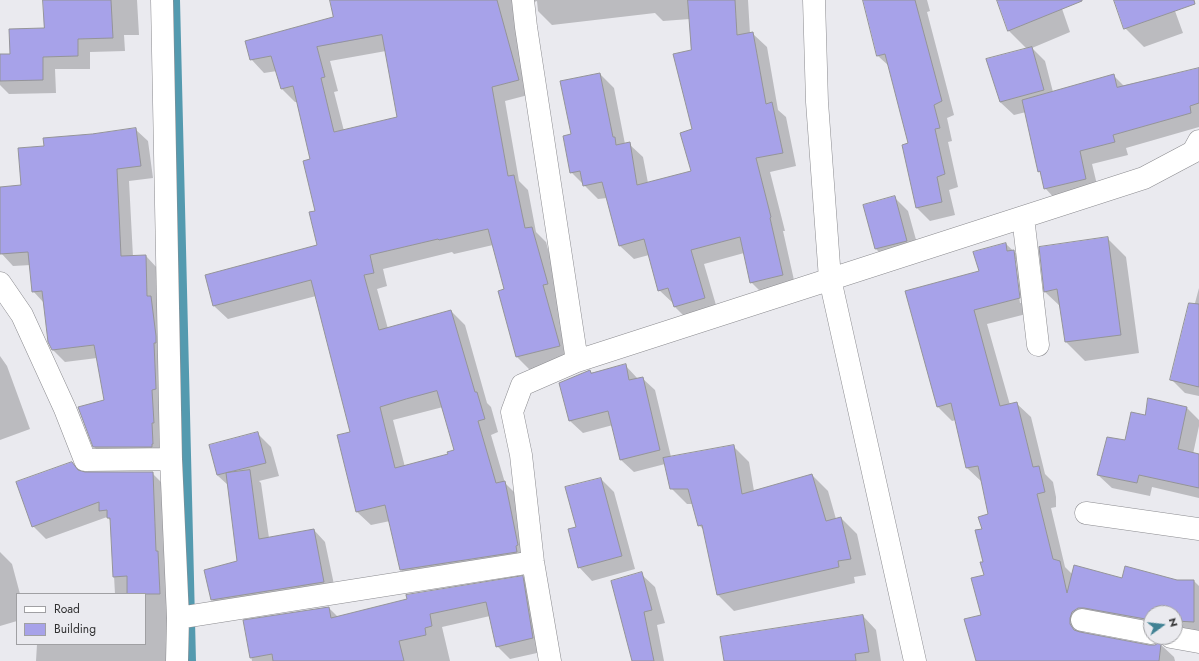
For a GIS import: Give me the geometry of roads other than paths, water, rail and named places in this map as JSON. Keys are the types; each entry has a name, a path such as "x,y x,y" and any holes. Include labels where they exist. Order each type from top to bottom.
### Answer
{"street":[{"path":"162,0 171,459 178,618 177,661"},
{"path":"523,0 577,361"},
{"path":"814,0 817,102 830,279 915,661"},
{"path":"550,661 533,562 520,455 512,412 522,385 577,361 1144,178 1193,152 1199,141"},
{"path":"1022,217 1038,345"},
{"path":"0,282 22,315 65,409 85,460 171,459"},
{"path":"1086,513 1199,529"},
{"path":"178,618 533,562"},
{"path":"1082,620 1143,631"},
{"path":"1183,639 1199,642"}],"waterway":[{"path":"175,0 191,661"}]}
